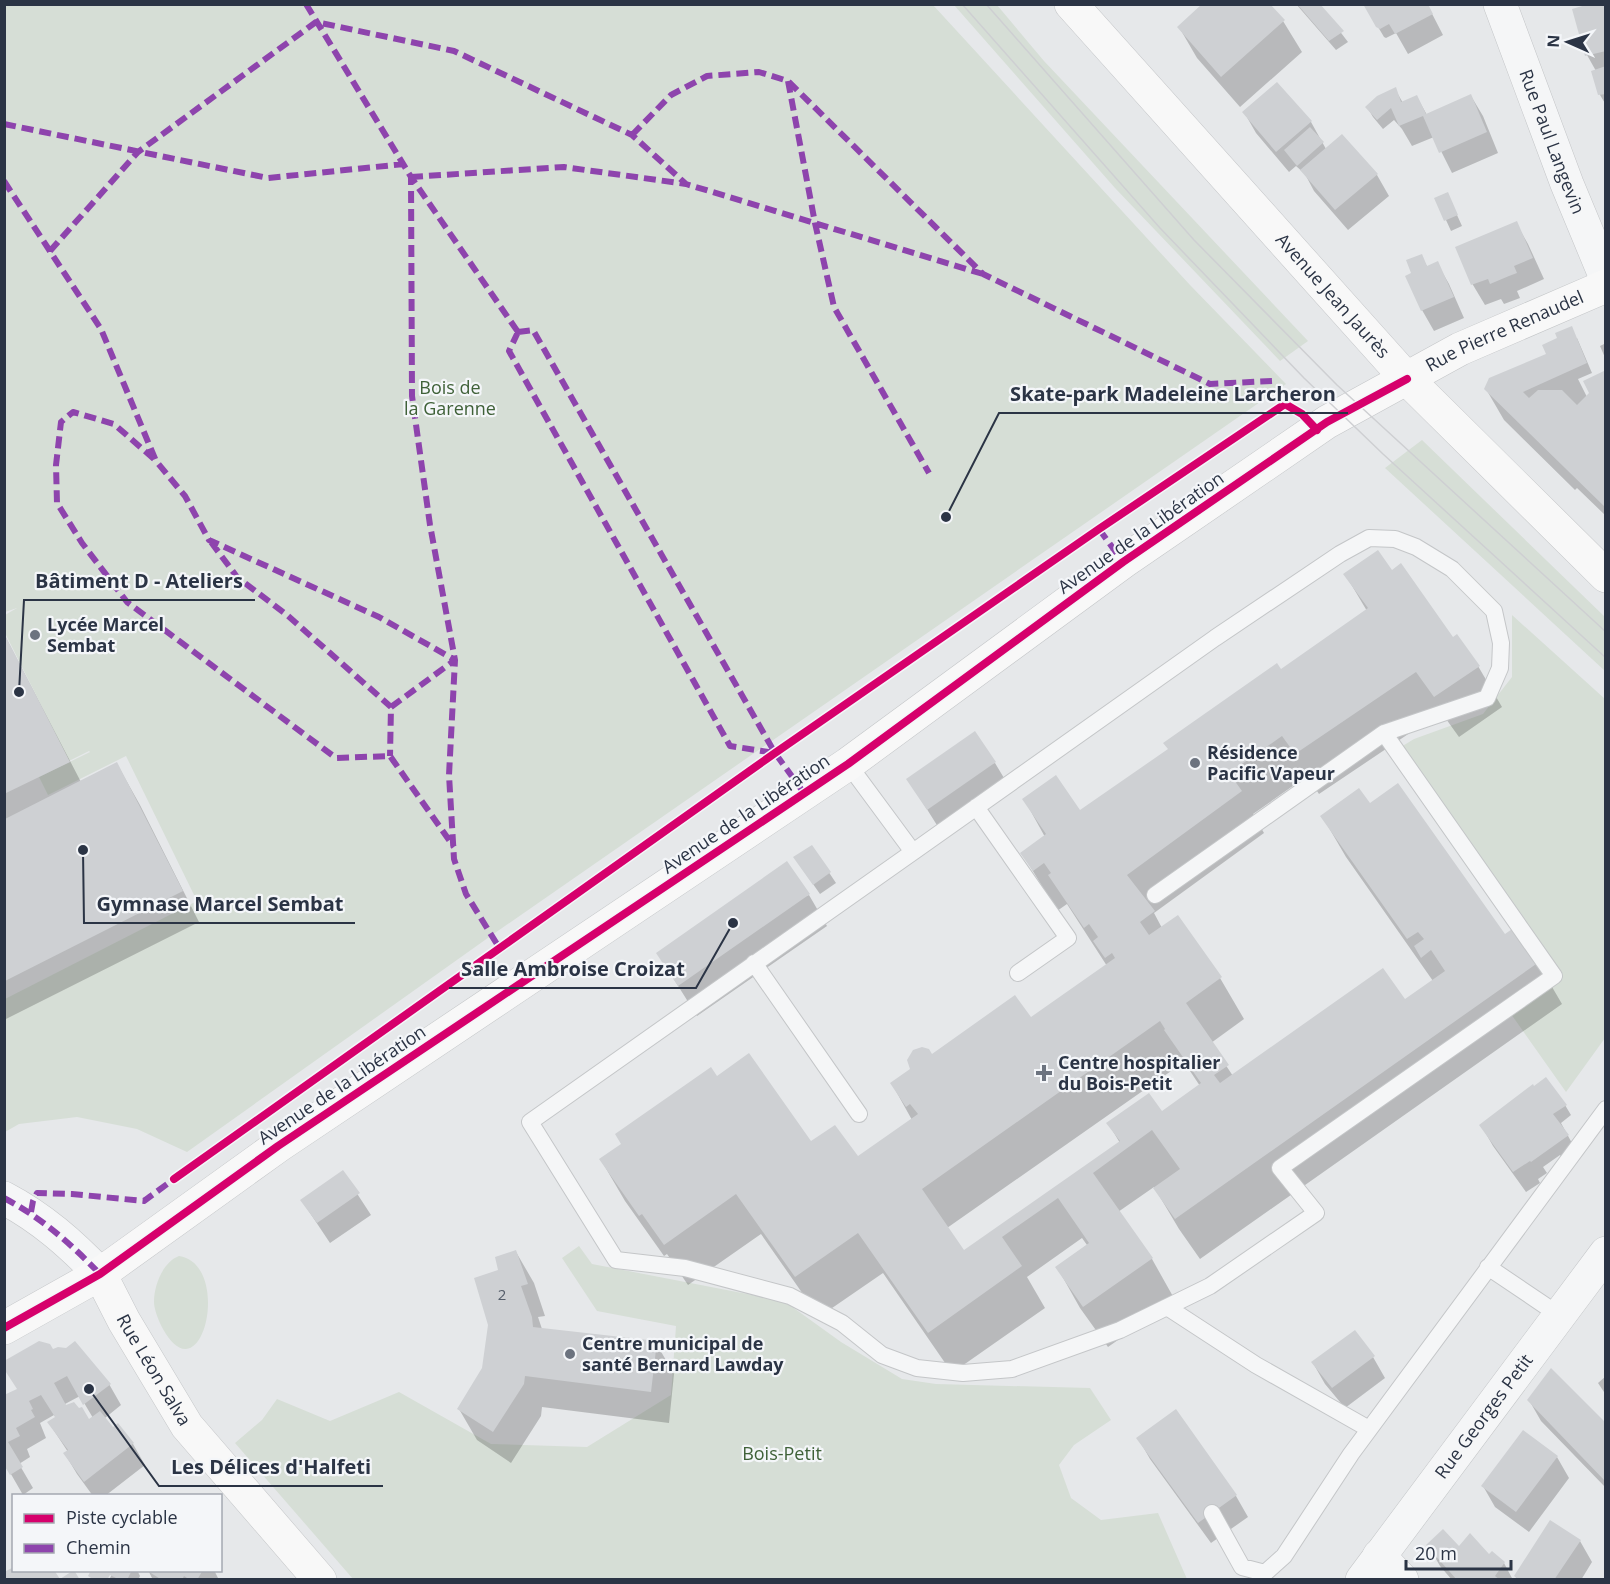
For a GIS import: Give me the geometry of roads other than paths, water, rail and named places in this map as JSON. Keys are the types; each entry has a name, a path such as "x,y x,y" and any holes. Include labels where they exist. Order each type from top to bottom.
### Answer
{"street":[{"name":"Avenue Jean Jaurès","path":"1071,4 1407,379 1605,576"},
{"name":"Rue Paul Langevin","path":"1500,4 1567,184 1605,278"},
{"name":"Rue Pierre Renaudel","path":"1407,379 1460,349 1605,286"},
{"name":"Avenue de la Libération","path":"4,1328 100,1274 259,1159 848,764 1123,562 1327,422 1407,379"},
{"name":"Rue Léon Salva","path":"4,1198 31,1212 65,1238 100,1274 124,1321 187,1426 320,1580"},
{"name":"Rue Georges Petit","path":"1371,1568 1605,1253"},
{"path":"1371,1568 1402,1580"}],"lane":[{"path":"1155,895 1384,733 1487,698 1500,668 1502,643 1494,611 1452,568 1416,547 1395,539 1369,538 1340,554 1215,638 530,1122 616,1260 685,1268 790,1296 842,1323 882,1354 917,1368 963,1373 1012,1369 1120,1330 1210,1287 1316,1213 1280,1168 1554,976 1384,733"},
{"path":"848,764 913,852"},
{"path":"976,807 1068,938 1018,973"},
{"path":"754,963 859,1114"},
{"path":"1212,1513 1242,1567 1265,1573 1284,1556 1369,1429 1605,1109"},
{"path":"1488,1267 1559,1315"},
{"path":"1167,1307 1256,1365 1369,1429"}],"tram line":[{"path":"962,4 1160,228 1304,378 1383,454 1606,658"},
{"path":"986,4 1194,240 1337,385 1606,632"}],"place":[{"name":"Skate-park Madeleine Larcheron","path":"946,517"},
{"name":"Lycée Marcel Sembat","path":"35,635"},
{"name":"Bâtiment D - Ateliers","path":"19,692"},
{"name":"Résidence Pacific Vapeur","path":"1195,763"},
{"name":"Gymnase Marcel Sembat","path":"83,850"},
{"name":"Salle Ambroise Croizat","path":"733,923"},
{"name":"Centre hospitalier du Bois-Petit","path":"1044,1073"},
{"name":"Centre municipal de santé Bernard Lawday","path":"570,1354"},
{"name":"Les Délices d'Halfeti","path":"89,1389"}],"park label":[{"name":"Bois de la Garenne","path":"450,398"},
{"name":"Bois-Petit","path":"782,1454"}]}
